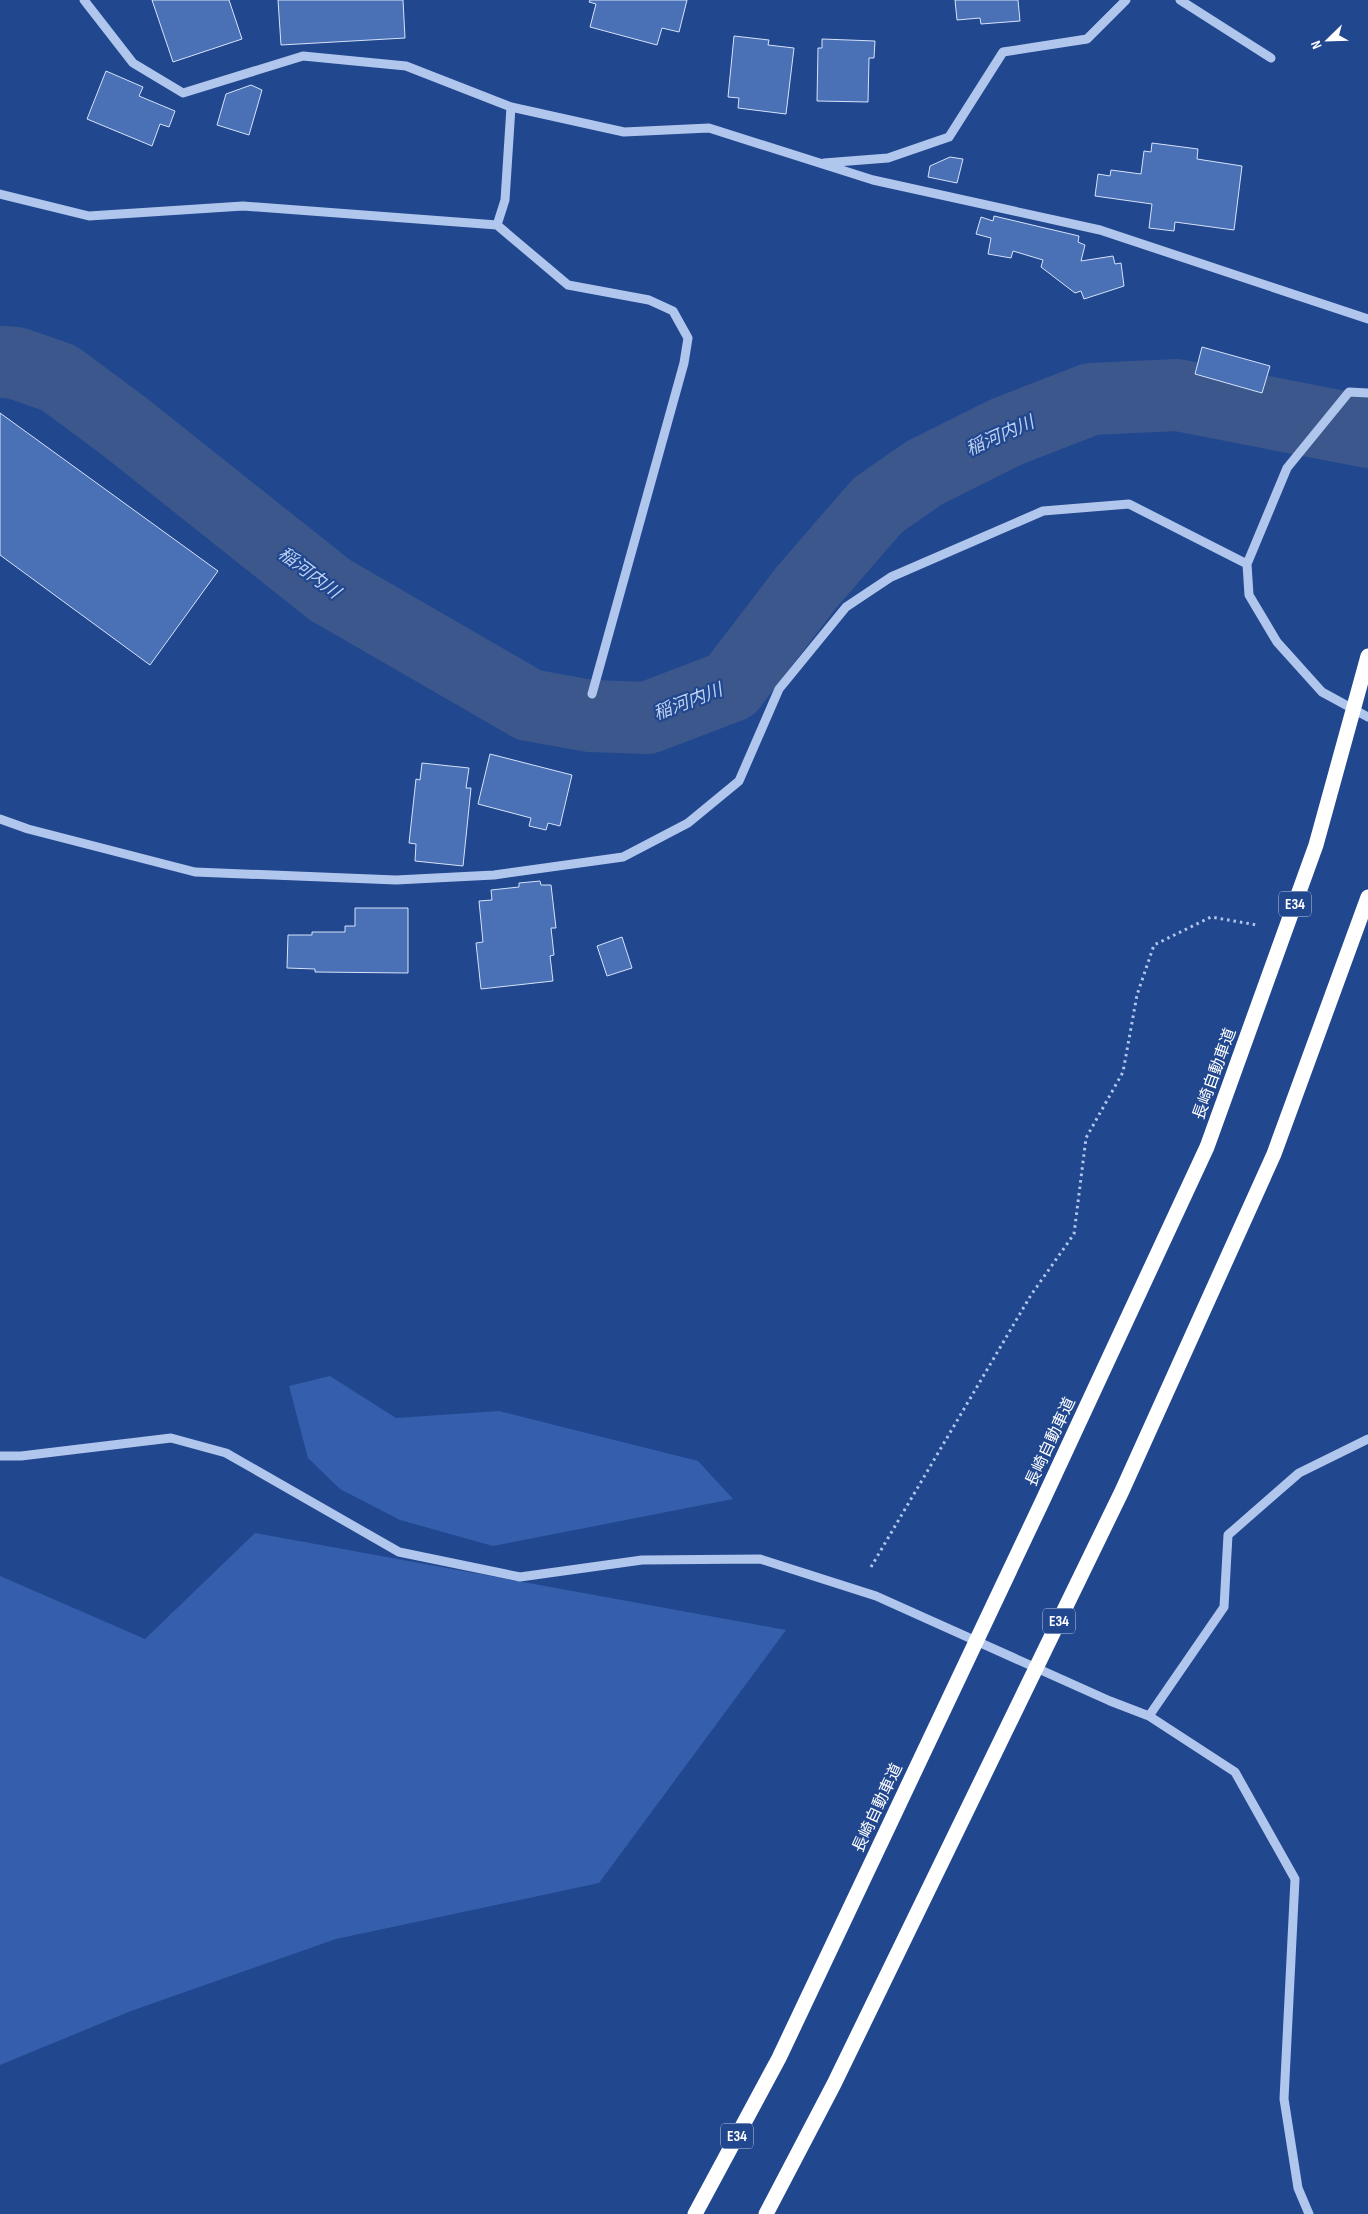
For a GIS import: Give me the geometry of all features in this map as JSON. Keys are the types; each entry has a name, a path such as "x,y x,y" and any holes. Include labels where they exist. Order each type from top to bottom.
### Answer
{"highway":[{"name":"長崎自動車道","path":"695,2214 779,2058 1043,1500 1207,1147 1316,845 1368,656"},
{"name":"E34","path":"766,2214 834,2084 1122,1491 1274,1154 1368,897"}],"street":[{"path":"84,0 133,63 183,93 303,56 406,66 511,107 624,132 709,128 873,180 1100,230 1368,319"},
{"path":"819,164 888,158 949,137 1003,52 1087,39 1126,0"},
{"path":"1180,0 1271,58"},
{"path":"497,225 505,200 511,107"},
{"path":"0,194 89,216 243,206 497,225 568,285 649,300 673,311 688,338 684,363 592,694"},
{"path":"1368,393 1349,392 1287,468 1247,564 1248,595 1277,642 1322,692 1368,717"},
{"path":"0,819 28,829 195,872 396,880 494,875 623,857 688,823 739,780 779,689 846,607 891,577 1043,511 1129,504 1247,564"},
{"path":"0,1456 21,1456 171,1438 226,1453 399,1552 520,1577 642,1560 760,1559 876,1596 1110,1701 1149,1716 1235,1772 1294,1879 1284,2099 1298,2188 1309,2214"},
{"path":"1149,1716 1224,1607 1228,1535 1299,1472 1368,1439"}],"path":[{"path":"858,1590 1031,1295 1074,1234 1086,1138 1124,1072 1137,995 1154,945 1211,917 1266,927"}],"shaded area":[{"path":"330,1376 396,1418 499,1411 698,1461 733,1499 493,1546 400,1520 340,1489 308,1458 289,1386"},
{"path":"255,1533 786,1630 599,1883 336,1939 131,2011 0,2065 0,1576 145,1639"}],"building":[{"path":"152,0 229,0 242,39 173,62"},
{"path":"278,0 403,0 405,38 281,45"},
{"path":"590,0 687,0 679,32 662,28 657,45 590,27 596,4 589,2"},
{"path":"955,0 1018,0 1020,21 981,24 980,18 957,20"},
{"path":"734,36 769,40 768,45 794,48 786,114 738,108 739,98 728,97"},
{"path":"822,39 875,41 874,58 869,58 868,102 817,101 818,48 822,48"},
{"path":"106,71 143,87 139,96 175,111 169,127 160,124 152,146 87,119"},
{"path":"251,85 262,90 249,135 217,125 226,94"},
{"path":"1152,143 1198,149 1197,159 1242,166 1234,230 1175,222 1174,231 1149,228 1152,204 1095,196 1098,174 1110,176 1111,170 1141,174 1144,151 1151,152"},
{"path":"950,157 963,159 957,183 928,177 930,166"},
{"path":"994,216 1079,236 1078,242 1085,245 1081,261 1113,256 1115,264 1121,263 1124,286 1084,299 1081,291 1075,293 1041,267 1043,260 1013,251 1011,258 988,254 991,238 976,234 981,217 993,221"},
{"path":"1202,347 1270,366 1262,393 1195,374"},
{"path":"0,413 218,571 150,665 0,555"},
{"path":"490,754 572,775 560,826 548,823 546,830 529,826 531,818 478,804"},
{"path":"422,763 469,768 466,788 471,788 463,866 415,861 416,844 409,843 416,779 420,780"},
{"path":"540,881 541,885 551,885 556,928 551,928 554,955 550,956 553,981 481,989 476,943 483,942 479,901 492,900 491,890 519,887 519,883"},
{"path":"355,908 408,908 408,973 315,972 315,969 287,968 288,935 312,935 312,932 345,932 345,926 355,926"},
{"path":"622,937 632,968 607,976 597,946"}],"waterway":[{"name":"稲河内川","path":"0,362 16,363 59,378 125,427 330,590 529,705 590,716 647,718 731,686 806,588 878,505 924,473 1006,432 1091,399 1177,395 1368,432"}]}
